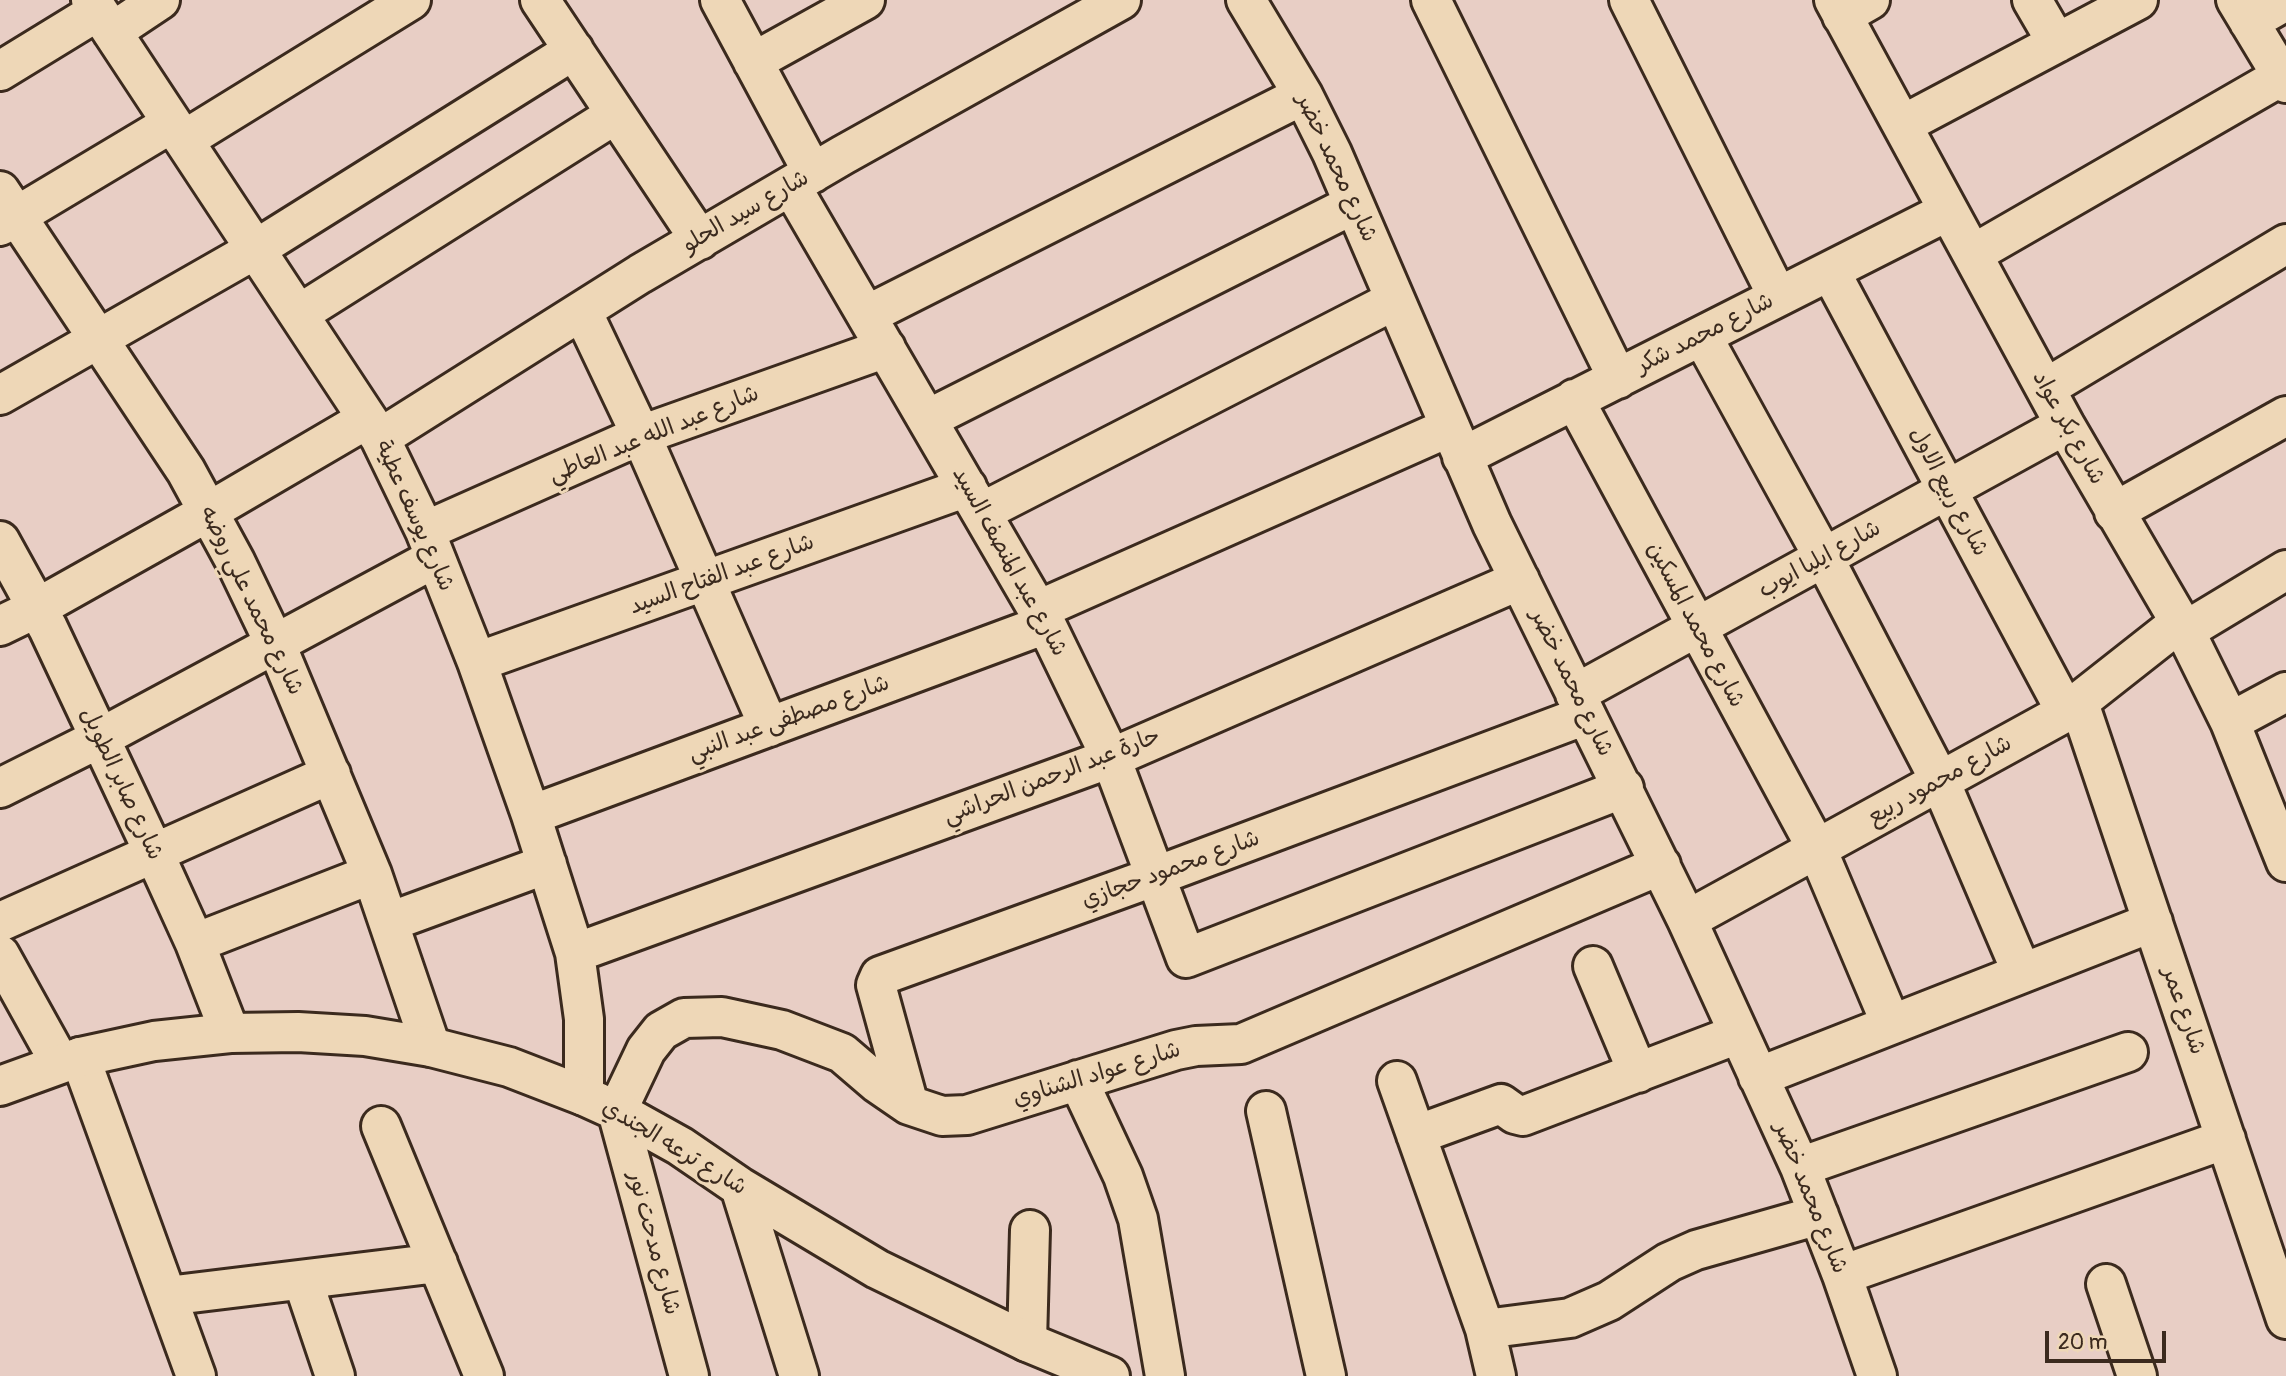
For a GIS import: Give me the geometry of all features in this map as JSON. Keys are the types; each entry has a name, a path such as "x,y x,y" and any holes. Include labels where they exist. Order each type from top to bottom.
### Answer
{"street":[{"path":"0,71 100,14 160,0"},
{"path":"5,211 178,132 411,0"},
{"path":"540,0 700,240"},
{"name":"شارع عبد المنصف السيد","path":"720,0 753,62 802,179 867,315 1042,617 1111,758 1186,958 1623,788"},
{"path":"753,62 865,0"},
{"name":"شارع سيد الحلو","path":"0,626 208,512 374,428 582,311 802,179 1121,0"},
{"name":"شارع محمد خضر","path":"1246,0 1303,95 1520,580 1687,920 1800,1167 1877,1376"},
{"path":"1431,0 1618,379"},
{"path":"1629,0 1779,297"},
{"path":"2032,0 2057,43"},
{"path":"1902,125 2138,0"},
{"path":"1973,254 2284,80 2243,11 2286,1"},
{"name":"شارع بكر عواد","path":"1849,5 1902,125 1948,211 2065,425 2182,627 2230,722 2283,845"},
{"name":"شارع يوسف عطية","path":"100,14 374,428 430,545 477,662 531,815 575,953 600,1103"},
{"path":"0,395 256,249 573,50"},
{"path":"867,315 1303,95"},
{"path":"299,314 616,114"},
{"path":"928,419 1354,204"},
{"name":"شارع محمد علي روضه","path":"5,211 99,339 186,471 208,512 275,645 331,774 372,874 431,1047"},
{"name":"شارع محمد شكر","path":"1456,442 1574,400 1948,211"},
{"path":"2046,388 2286,244"},
{"name":"شارع ربيع الاول","path":"1830,271 1947,490 2072,708"},
{"name":"شارع عبد الفتاح السيد","path":"477,662 706,581 974,499 1395,300"},
{"path":"582,311 641,435 769,727"},
{"path":"1702,336 1824,558 1940,781 2022,973"},
{"name":"شارع عبد الله عبد العاطي","path":"0,788 275,645 430,545 641,435 886,348"},
{"name":"شارع محمد المسكين","path":"1574,400 1816,849 1891,1024"},
{"path":"2115,512 2286,416"},
{"name":"شارع ايليا ايوب","path":"1581,704 1696,628 2065,425"},
{"name":"شارع مصطفى عبد النبي","path":"531,815 769,727 1042,617 1456,442"},
{"name":"شارع صابر الطويل","path":"0,541 37,608 154,853 195,943 230,1033"},
{"name":"شارع محمود ربيع","path":"1687,920 2072,708 2182,627 2286,570"},
{"name":"حارة عبد الرحمن الحراشي","path":"575,953 1111,758 1520,580"},
{"path":"2230,722 2286,692"},
{"name":"شارع محمود حجازي","path":"909,1105 876,985 880,976 1156,876 1581,704"},
{"name":"شارع عمر","path":"2072,708 2153,922 2286,1319"},
{"path":"0,922 331,774"},
{"path":"389,922 547,864"},
{"name":"شارع عواد الشناوي","path":"600,1103 661,1031 684,1018 722,1017 782,1030 842,1053 877,1083 909,1105 942,1116 967,1115 1176,1050 1196,1046 1241,1044 1661,865"},
{"path":"195,943 372,874"},
{"path":"1758,1077 2153,922"},
{"path":"0,955 70,1060 167,1296 196,1376"},
{"path":"1593,966 1638,1073"},
{"name":"شارع ترعه الجندي","path":"0,1086 70,1060 154,1041 230,1033 338,1034 431,1047 509,1067 600,1103 680,1146 740,1187 877,1269 1027,1342 1110,1376"},
{"path":"1416,1135 1501,1104 1523,1116 1738,1034"},
{"path":"1800,1167 2128,1052"},
{"path":"1078,1080 1123,1176 1138,1219 1165,1376"},
{"path":"1397,1081 1485,1329 1496,1376"},
{"name":"شارع مدحت نور","path":"600,1103 689,1376"},
{"path":"1266,1111 1326,1376"},
{"path":"381,1126 484,1376"},
{"path":"1842,1275 2226,1139"},
{"path":"740,1187 799,1376"},
{"path":"1485,1329 1570,1318 1609,1301 1669,1262 1696,1250 1819,1215"},
{"path":"1027,1342 1030,1230"},
{"path":"167,1296 438,1263"},
{"path":"303,1281 335,1376"},
{"path":"2106,1284 2137,1376"}]}
